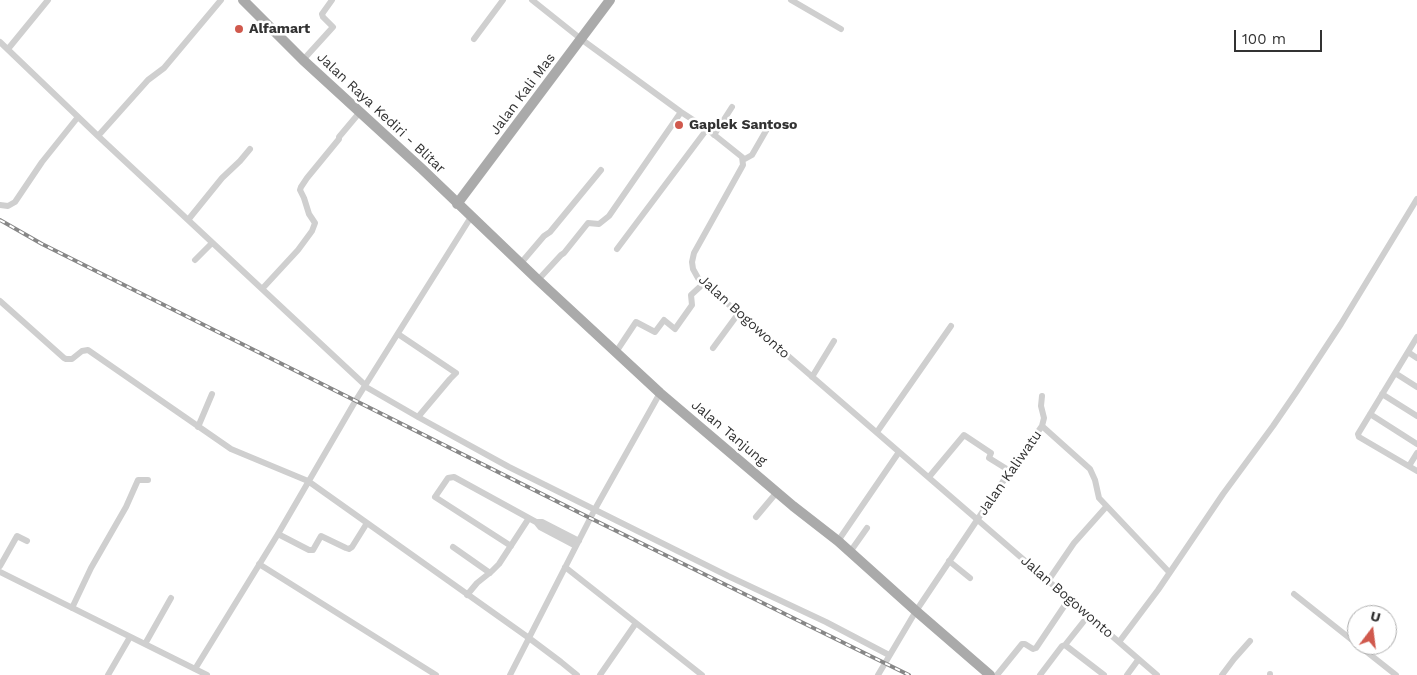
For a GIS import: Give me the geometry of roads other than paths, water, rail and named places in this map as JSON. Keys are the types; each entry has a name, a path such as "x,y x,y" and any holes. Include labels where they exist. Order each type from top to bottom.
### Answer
{"main road":[{"name":"Jalan Raya Kediri - Blitar","path":"243,0 457,204"},
{"name":"Jalan Kali Mas","path":"457,204 610,0"},
{"name":"Jalan Tanjung","path":"457,204 660,393 838,541 990,675"}],"street":[{"path":"8,49 48,0"},
{"path":"98,136 148,80 164,68 221,0"},
{"path":"304,60 333,27 322,14 332,0"},
{"path":"474,39 503,0"},
{"path":"532,0 581,39 707,129 742,156 743,160"},
{"path":"791,0 841,30"},
{"path":"0,42 365,386 418,418 509,467 728,576 826,622 889,655"},
{"path":"714,135 732,107"},
{"path":"262,289 298,250 315,223 309,214 300,190 301,187 339,139 338,137 360,112"},
{"path":"538,280 564,253 588,222 599,224 609,216 681,112"},
{"path":"0,205 8,206 15,202 42,162 78,117"},
{"path":"617,249 707,129"},
{"name":"Jalan Bogowonto","path":"767,129 752,155 743,160 743,165 694,253 693,269 698,278 1157,675"},
{"path":"188,220 222,178 250,149"},
{"path":"520,263 544,236 550,232 601,170"},
{"path":"1119,642 1153,597 1223,494 1274,426 1341,324 1417,199"},
{"path":"195,669 278,534 365,386 472,217"},
{"path":"195,260 212,243"},
{"path":"616,352 636,322 655,332 664,320 675,329 692,305 691,296 703,284"},
{"path":"0,301 64,358 69,360 82,350 88,350 198,427 238,452 308,481 529,638 577,675"},
{"path":"713,348 738,314"},
{"path":"877,432 951,326"},
{"path":"398,334 456,373 418,418"},
{"path":"1417,337 1358,432 1359,437 1417,471"},
{"path":"812,377 834,341"},
{"path":"1408,352 1417,358"},
{"path":"1395,372 1417,387"},
{"path":"510,675 595,509 660,393"},
{"path":"198,427 212,394"},
{"path":"1382,394 1417,416"},
{"name":"Jalan Kaliwatu","path":"977,520 1042,426 1044,418 1042,396"},
{"path":"1370,414 1417,444"},
{"path":"1042,426 1090,469 1095,480 1099,498 1169,572"},
{"path":"928,478 964,434 991,454 988,458 1010,471"},
{"path":"838,541 899,452"},
{"path":"1409,466 1417,453"},
{"path":"511,546 437,498 435,495 448,478 454,477 536,522 542,522 578,543"},
{"path":"72,608 91,568 126,507 138,480 148,480"},
{"path":"756,517 777,492"},
{"path":"1048,581 1074,543 1106,507"},
{"path":"467,595 477,583 499,564 529,518"},
{"path":"879,675 916,611 977,520"},
{"path":"278,534 309,550 312,550 321,536 349,549 367,523"},
{"path":"850,552 867,528"},
{"path":"0,566 17,536 27,541"},
{"path":"453,546 490,573"},
{"path":"949,561 970,578"},
{"path":"259,564 436,675"},
{"path":"565,567 702,675"},
{"path":"0,572 207,675"},
{"path":"1294,594 1347,637"},
{"path":"145,644 171,598"},
{"path":"997,675 1022,644 1033,649 1036,648 1069,599"},
{"path":"1040,675 1088,616"},
{"path":"600,675 636,623"},
{"path":"108,675 130,637"},
{"path":"1222,675 1250,641"},
{"path":"1065,645 1104,675"},
{"path":"1370,655 1396,675"},
{"path":"1127,675 1138,660"},
{"path":"1143,675 1148,668"}],"railway":[{"path":"0,220 42,244 909,675"}],"place":[{"name":"Alfamart","path":"239,29"},
{"name":"Gaplek Santoso","path":"679,125"}]}
